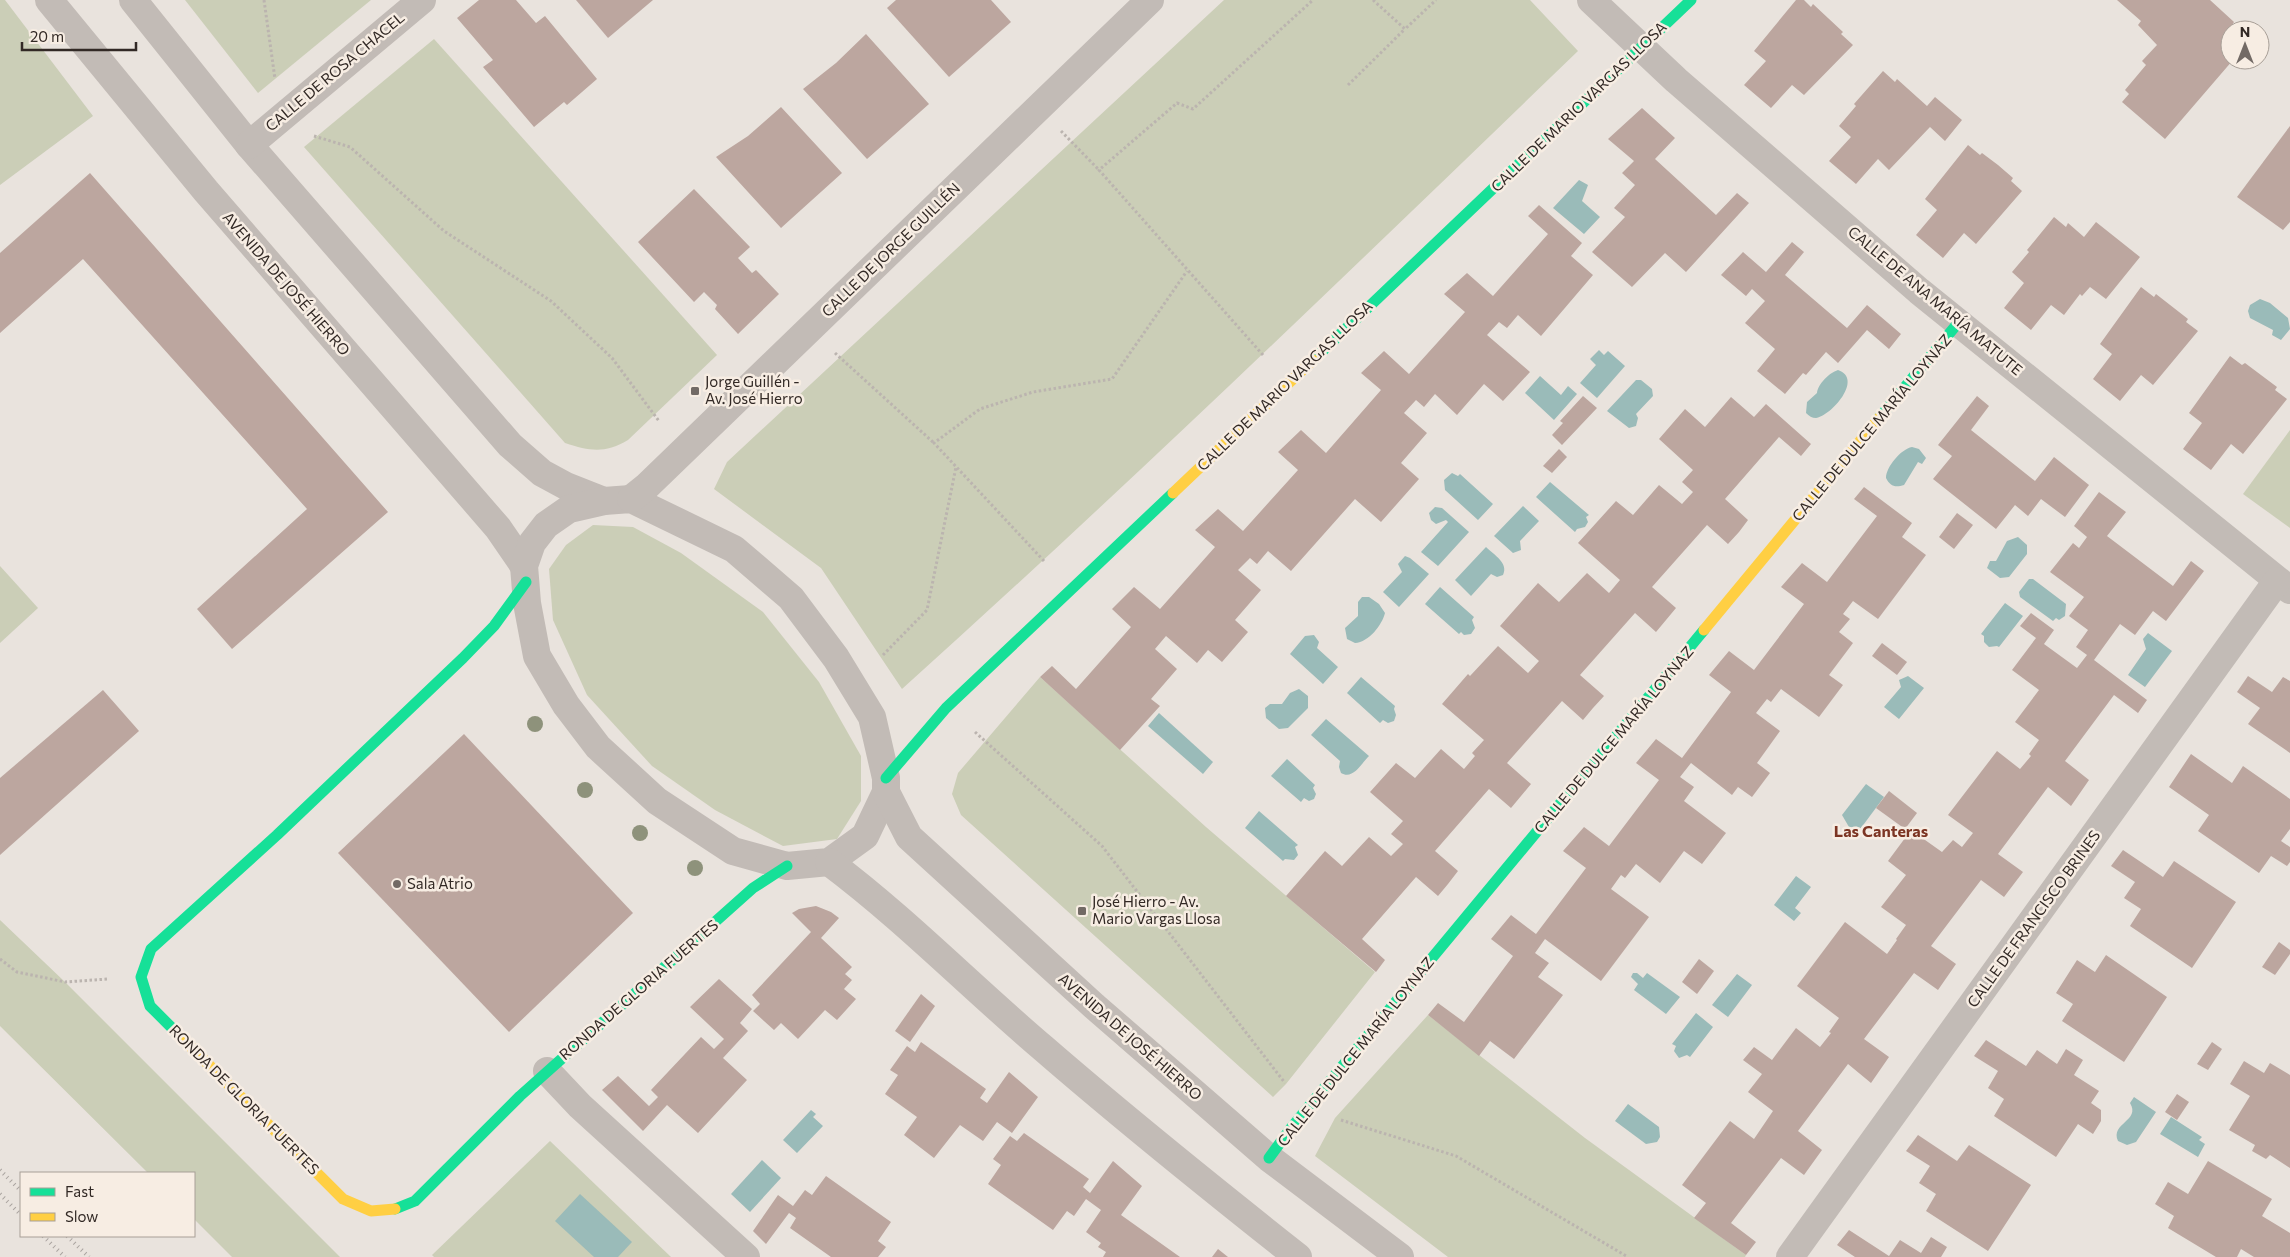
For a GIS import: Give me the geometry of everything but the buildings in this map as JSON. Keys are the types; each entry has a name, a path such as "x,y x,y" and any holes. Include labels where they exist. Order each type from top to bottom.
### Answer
{"street":[{"name":"AVENIDA DE JOSÉ HIERRO","path":"50,0 206,191 498,528 525,574"},
{"path":"133,0 249,145 510,445 542,473 566,486 604,501"},
{"name":"CALLE DE ROSA CHACEL","path":"249,145 422,0"},
{"name":"CALLE DE JORGE GUILLÉN","path":"631,499 646,487 1150,0"},
{"name":"CALLE DE ANA MARÍA MATUTE","path":"1591,0 1640,48 1958,323 2284,585"},
{"name":"CALLE DE MARIO VARGAS LLOSA","path":"886,785 946,708 1691,0"},
{"name":"CALLE DE DULCE MARÍA LOYNAZ","path":"1270,1158 1291,1128 1958,323"},
{"name":"AVENIDA DE JOSÉ HIERRO","path":"631,499 734,549 791,598 836,658 872,717 886,785 909,837 1094,1006 1270,1158 1400,1257"},
{"path":"631,499 604,501 569,509 546,525 532,543 525,574 527,603 537,656 566,705 598,747 658,801 734,851 787,866 829,862 865,836 886,785"},
{"path":"141,976 150,949 277,835 463,658 494,626 525,574"},
{"name":"CALLE DE FRANCISCO BRINES","path":"1790,1257 2284,585"},
{"path":"829,862 900,920 1042,1047 1151,1140 1298,1257"},
{"name":"RONDA DE GLORIA FUERTES","path":"141,976 150,1006 343,1199 363,1210 389,1212 415,1201 547,1072 753,888 787,866"},
{"path":"547,1072 580,1106 746,1257"}],"path":[{"path":"264,0 274,61 276,88"},
{"path":"1098,170 1177,103 1193,109 1313,0"},
{"path":"1373,0 1404,29"},
{"path":"1348,86 1404,29 1436,0"},
{"path":"1060,129 1263,355"},
{"path":"313,135 350,148 444,231 551,301 612,358 659,421"},
{"path":"934,443 980,410 1033,392 1112,379 1187,271"},
{"path":"830,349 934,443 1044,561"},
{"path":"883,655 927,610 956,467"},
{"path":"975,732 1102,846 1289,1089"},
{"path":"0,959 17,972 65,982 141,976"},
{"path":"1335,1118 1456,1156 1628,1257"}],"green space":[{"path":"0,0 5,0 93,116 0,185"},
{"path":"185,0 371,0 258,93"},
{"path":"1224,0 1530,0 1578,51 1159,452 902,689 821,568 714,489 727,462"},
{"path":"434,39 717,355 628,440 612,448 597,450 565,443 304,147"},
{"path":"2290,430 2290,528 2243,494"},
{"path":"593,525 633,527 681,553 763,612 819,682 861,756 861,801 837,839 783,846 715,810 652,766 587,695 553,620 549,569 566,545"},
{"path":"0,566 38,608 0,643"},
{"path":"1040,677 1206,827 1375,972 1286,1084 1273,1097 961,815 952,794 958,773"},
{"path":"0,920 65,982 340,1257 232,1257 195,1220 195,1172 147,1172 0,1026"},
{"path":"1428,1015 1585,1138 1746,1255 1745,1257 1448,1257 1315,1156 1335,1118"},
{"path":"550,1141 671,1257 434,1257 432,1255"}],"water":[{"path":"1579,180 1588,185 1582,201 1600,217 1584,234 1553,208"},
{"path":"2260,299 2270,303 2288,318 2290,329 2281,340 2272,335 2273,330 2250,318 2248,311 2250,305"},
{"path":"1599,350 1604,355 1608,351 1625,366 1597,398 1580,383 1596,365 1590,359"},
{"path":"1838,370 1845,375 1848,381 1842,397 1822,416 1811,417 1806,413 1807,402 1817,393 1819,386 1825,379"},
{"path":"1540,376 1561,395 1568,386 1577,394 1554,420 1525,393"},
{"path":"1636,380 1641,380 1652,389 1653,396 1636,414 1638,418 1636,426 1629,428 1607,411"},
{"path":"1912,447 1919,449 1926,458 1922,464 1918,462 1904,485 1893,486 1886,478 1891,464 1903,451"},
{"path":"1452,473 1458,476 1460,474 1493,504 1478,520 1445,490 1444,480"},
{"path":"1550,482 1589,515 1586,517 1588,522 1585,527 1577,529 1575,532 1536,497"},
{"path":"1523,506 1539,521 1520,541 1521,550 1513,553 1494,536"},
{"path":"1435,507 1442,508 1469,532 1438,566 1421,552 1448,522 1446,520 1436,524 1431,520 1429,513"},
{"path":"2018,537 2027,545 2027,554 2009,577 2000,578 1987,568 1990,561 1996,561 2007,541"},
{"path":"1486,547 1502,563 1504,567 1503,575 1497,577 1491,574 1471,596 1455,580"},
{"path":"1405,556 1429,574 1399,607 1383,592 1402,572 1398,564"},
{"path":"2029,579 2033,579 2066,604 2065,616 2059,620 2056,618 2053,621 2020,597 2019,592"},
{"path":"1440,587 1474,617 1472,620 1475,628 1471,634 1464,635 1461,632 1459,634 1425,604"},
{"path":"1362,597 1369,597 1379,604 1385,613 1381,623 1370,636 1365,640 1355,643 1347,639 1345,628 1358,616 1358,602"},
{"path":"2005,603 2023,616 1999,647 1989,647 1984,642 1984,636 1981,634"},
{"path":"2148,633 2172,651 2145,687 2128,675 2146,649 2143,639"},
{"path":"1314,635 1319,642 1317,648 1338,667 1323,684 1290,654 1305,636"},
{"path":"1908,676 1924,688 1899,719 1884,707 1901,687 1899,680"},
{"path":"1361,677 1395,706 1396,715 1394,721 1388,723 1383,720 1380,723 1347,693"},
{"path":"1299,689 1308,696 1308,708 1288,728 1279,729 1266,718 1265,708 1270,704 1282,704 1290,693"},
{"path":"1159,713 1213,762 1203,774 1148,726"},
{"path":"1326,719 1369,756 1353,773 1345,775 1341,773 1340,761 1311,735"},
{"path":"1287,759 1315,785 1313,788 1316,794 1314,799 1309,801 1304,798 1301,802 1271,776"},
{"path":"1866,784 1884,797 1861,828 1849,827 1842,815"},
{"path":"1259,811 1298,845 1295,847 1298,855 1294,860 1285,859 1283,861 1245,828"},
{"path":"1796,876 1811,887 1795,908 1801,913 1794,921 1774,905"},
{"path":"1633,973 1637,973 1643,978 1647,973 1680,997 1666,1014 1634,990 1638,984 1631,977"},
{"path":"1737,974 1752,985 1728,1017 1712,1005"},
{"path":"1696,1013 1713,1027 1690,1057 1687,1055 1679,1058 1674,1051 1676,1046 1672,1044"},
{"path":"2134,1097 2156,1112 2136,1142 2127,1145 2118,1141 2117,1135 2118,1130 2132,1114 2130,1103"},
{"path":"1628,1104 1659,1127 1660,1137 1657,1142 1646,1144 1615,1121"},
{"path":"811,1110 816,1114 813,1117 823,1126 797,1153 783,1140"},
{"path":"2171,1117 2202,1137 2199,1140 2205,1144 2198,1157 2160,1134"},
{"path":"762,1160 781,1178 750,1212 731,1194"},
{"path":"580,1194 632,1242 618,1257 594,1257 555,1221"}],"railway":[{"path":"0,1170 20,1190"},
{"path":"0,1194 20,1214"},
{"path":"44,1237 65,1257"},
{"path":"68,1237 89,1257"}],"traffic: fast":[{"path":"1313,360 1691,0"},
{"path":"1880,417 1958,323"},
{"path":"886,778 946,708 1173,493"},
{"path":"181,1037 150,1006 141,977 151,949 277,835 463,658 494,626 526,582"},
{"path":"1269,1158 1291,1128 1704,630"},
{"path":"395,1209 415,1201 520,1096 753,888 787,866"}],"traffic: slow":[{"path":"1173,493 1313,360"},
{"path":"1704,630 1880,417"},
{"path":"181,1037 343,1199 371,1211 395,1209"}],"place":[{"name":"Jorge Guillén - Av. José Hierro","path":"695,391"},
{"name":"Sala Atrio","path":"397,884"},
{"name":"José Hierro - Av. Mario Vargas Llosa","path":"1082,911"}],"district":[{"name":"Las Canteras","path":"1881,831"}]}
